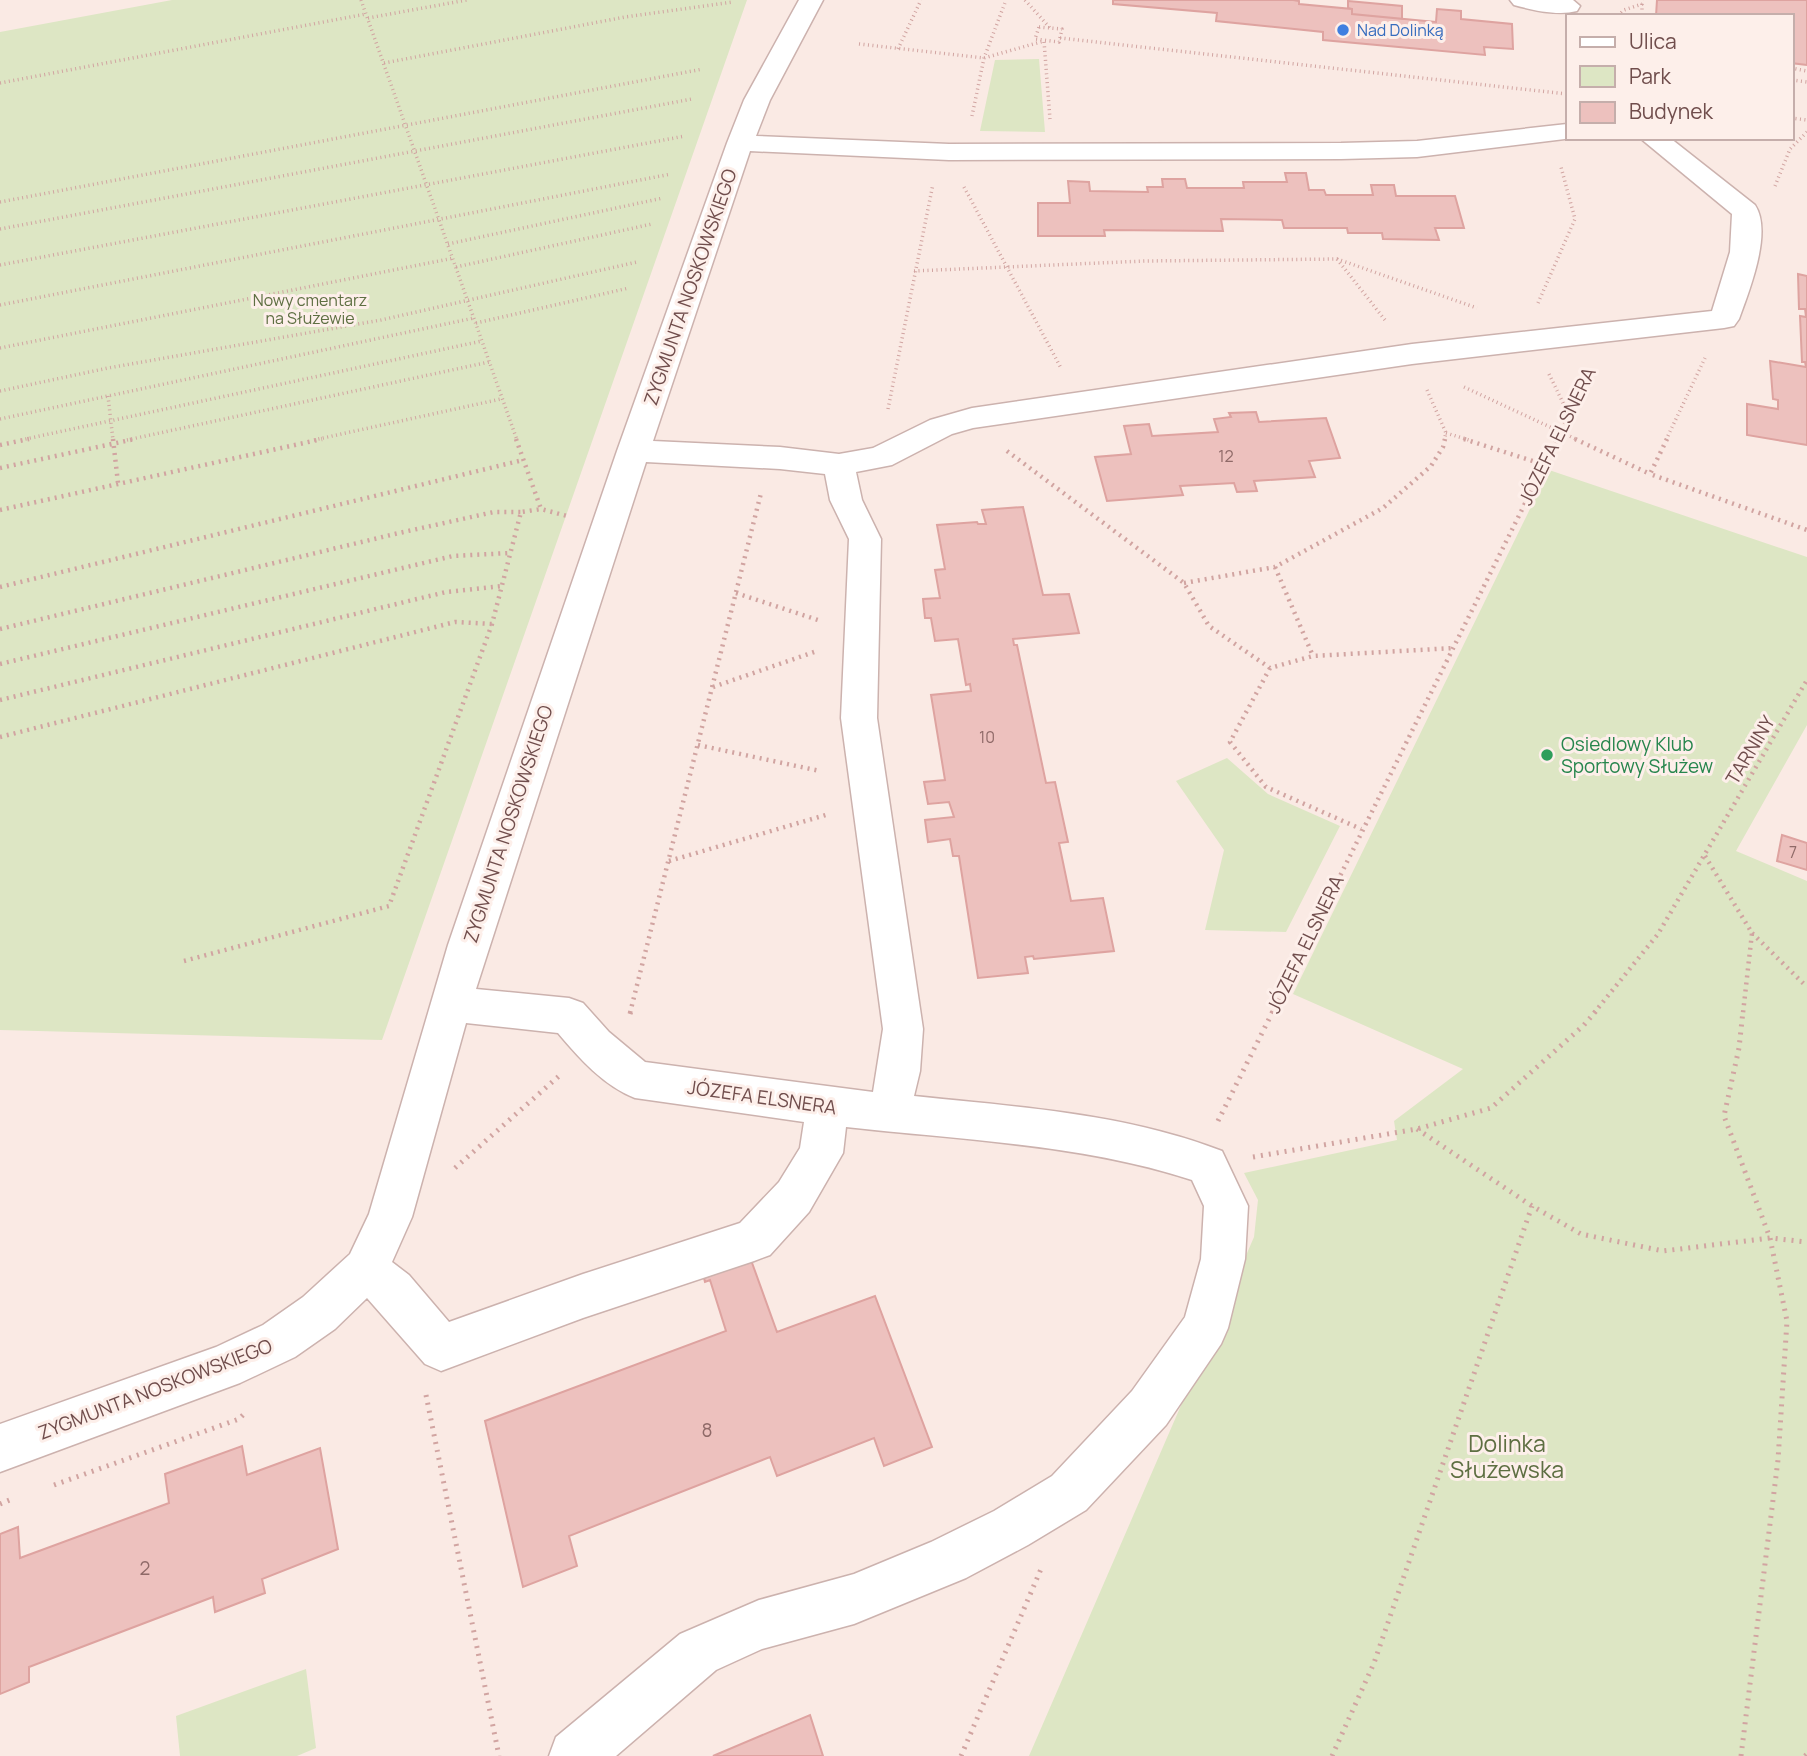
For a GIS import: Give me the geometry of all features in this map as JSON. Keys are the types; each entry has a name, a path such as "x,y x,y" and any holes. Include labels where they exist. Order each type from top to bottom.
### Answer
{"street":[{"name":"ZYGMUNTA NOSKOWSKIEGO","path":"0,1448 224,1367 279,1341 319,1313 366,1269 390,1217 449,1004 633,451 740,143 757,100 811,0"},
{"path":"1522,0 1566,15"},
{"path":"740,143 944,156 1053,151 1417,149 1559,133"},
{"path":"633,451 780,458 839,465 861,463 941,427 965,420 1080,401 1417,366 1601,332 1724,319 1739,274 1748,229 1745,211 1656,140"},
{"path":"839,465 846,500 865,539 859,718 903,1029 900,1071 888,1113"},
{"name":"JÓZEFA ELSNERA","path":"449,1004 569,1016 594,1045 635,1079 828,1106 1049,1130 1151,1147 1207,1165"},
{"path":"366,1269 393,1292 441,1348 583,1296 754,1240 794,1197 821,1153 828,1106"},
{"path":"575,1756 698,1652 759,1625 854,1599 948,1560 1011,1528 1069,1493 1149,1408 1205,1328 1223,1259 1226,1206 1207,1165"}],"path":[{"path":"361,0 541,509"},
{"path":"0,83 467,0"},
{"path":"898,49 921,0"},
{"path":"886,454 882,441 914,271 944,156 967,139 984,58 1006,0"},
{"path":"1025,0 1050,28"},
{"path":"384,63 625,17 733,2"},
{"path":"1620,14 1643,2"},
{"path":"1039,27 1062,29 1060,38 1059,42 1035,39 1039,27"},
{"path":"1060,38 1566,94"},
{"path":"859,44 984,58 1044,41"},
{"path":"1044,41 1053,151"},
{"path":"0,202 703,69"},
{"path":"0,229 692,99"},
{"path":"1738,205 1768,195 1775,186 1784,158 1797,139 1807,132"},
{"path":"1533,314 1575,219 1559,133"},
{"path":"0,265 685,136"},
{"path":"944,156 961,181 1080,401"},
{"path":"0,305 671,174"},
{"path":"448,244 663,198"},
{"path":"456,267 652,224"},
{"path":"0,348 454,258"},
{"path":"914,271 1145,261 1337,259 1477,307"},
{"path":"1184,583 1275,567 1383,508 1431,466 1443,447 1447,433 1417,366 1337,259"},
{"path":"0,391 108,368 220,350 469,301 637,262"},
{"path":"0,419 629,288"},
{"path":"1650,474 1724,319"},
{"name":"JÓZEFA ELSNERA","path":"1207,1165 1212,1134 1361,829 1454,648 1542,464 1593,367 1601,332"},
{"path":"0,445 482,341"},
{"path":"0,468 489,362"},
{"path":"1417,366 1650,474 1807,530"},
{"path":"108,396 118,483"},
{"path":"0,510 501,398"},
{"path":"965,420 1184,583 1209,626 1270,668"},
{"path":"1447,433 1542,464"},
{"path":"0,586 523,460"},
{"path":"447,1178 594,1045 626,1032 761,491"},
{"path":"0,629 494,512 541,509 566,516"},
{"path":"184,961 389,906 492,624 520,512"},
{"path":"0,664 453,556 510,553"},
{"path":"1275,567 1314,656"},
{"path":"0,700 446,592 502,586"},
{"path":"736,593 863,634"},
{"path":"0,737 455,622 492,624"},
{"path":"712,687 863,634"},
{"path":"1361,829 1266,787 1230,742 1270,668 1314,656 1454,648"},
{"name":"TARNINY","path":"1207,1165 1417,1129 1491,1108 1584,1025 1658,934 1807,680"},
{"path":"698,745 870,791"},
{"path":"669,862 870,791"},
{"path":"1705,856 1752,933 1807,987"},
{"path":"1741,1756 1778,1460 1787,1321 1770,1238 1724,1116 1739,1048 1752,933"},
{"path":"1417,1129 1532,1206 1581,1234 1663,1251 1770,1238 1807,1242"},
{"path":"1332,1756 1374,1663 1532,1206"},
{"path":"441,1348 425,1390 499,1756"},
{"path":"961,1756 1043,1564"}],"green space":[{"name":"Nowy cmentarz na Służewie","path":"172,0 747,0 382,1040 0,1030 0,32"},
{"path":"1039,59 1045,132 980,131 995,60"},
{"name":"Dolinka Służewska","path":"1549,470 1807,557 1807,725 1736,851 1807,881 1807,1756 1029,1756 1254,1237 1258,1200 1244,1173 1397,1140 1394,1121 1463,1069 1293,994"},
{"path":"1227,758 1268,794 1340,826 1286,932 1205,930 1224,850 1176,781"},
{"path":"306,1669 316,1748 297,1756 180,1756 176,1716"}],"building":[{"path":"1113,0 1293,0 1299,1 1299,4 1352,9 1352,14 1436,22 1437,9 1461,11 1461,19 1512,24 1513,49 1484,47 1485,55 1323,40 1323,32 1216,21 1217,13 1113,4"},
{"path":"1657,0 1807,0 1807,65 1793,63 1793,14 1656,14"},
{"path":"1348,1 1402,6 1402,19 1352,14"},
{"path":"1285,173 1306,173 1309,190 1324,190 1326,195 1373,195 1371,185 1394,185 1396,196 1455,196 1464,228 1435,228 1439,240 1383,239 1382,233 1348,233 1347,228 1284,228 1282,220 1221,219 1223,231 1104,230 1105,236 1038,236 1038,203 1070,203 1068,181 1089,182 1090,191 1148,192 1147,187 1163,187 1162,179 1185,179 1187,188 1244,188 1243,182 1287,182"},
{"path":"1798,274 1807,276 1807,445 1747,435 1747,404 1778,409 1778,400 1773,399 1770,361 1806,367 1805,362 1802,362 1800,316 1806,317 1805,309 1799,309"},
{"path":"1256,412 1259,422 1326,418 1340,458 1309,461 1315,477 1254,481 1257,491 1237,492 1234,483 1180,486 1183,495 1107,501 1095,457 1131,454 1124,426 1149,424 1152,436 1218,432 1214,419 1231,417 1229,413"},
{"path":"1023,507 1043,595 1069,594 1079,633 1013,639 1014,645 1017,645 1046,783 1055,782 1068,842 1059,843 1071,901 1103,898 1114,951 1034,959 1033,956 1025,957 1028,973 978,978 959,856 953,856 950,839 928,842 925,820 954,817 949,802 928,804 924,782 945,780 931,695 971,691 970,684 966,685 958,639 935,641 931,618 925,618 923,599 940,598 935,570 945,569 937,525 977,522 986,524 982,510"},
{"path":"1782,835 1807,843 1807,870 1777,861"},
{"path":"751,1260 777,1332 875,1296 932,1447 884,1466 874,1438 777,1476 770,1457 569,1536 577,1566 523,1587 485,1421 726,1331 710,1280 705,1282 704,1278"},
{"path":"242,1446 247,1475 320,1448 338,1549 262,1579 265,1593 215,1612 213,1597 29,1667 29,1682 0,1694 0,1534 18,1527 20,1558 169,1503 165,1474"},
{"path":"810,1715 823,1756 713,1756"}],"place":[{"name":"Nad Dolinką","path":"1343,30"},
{"name":"Osiedlowy Klub Sportowy Służew","path":"1547,755"}]}
